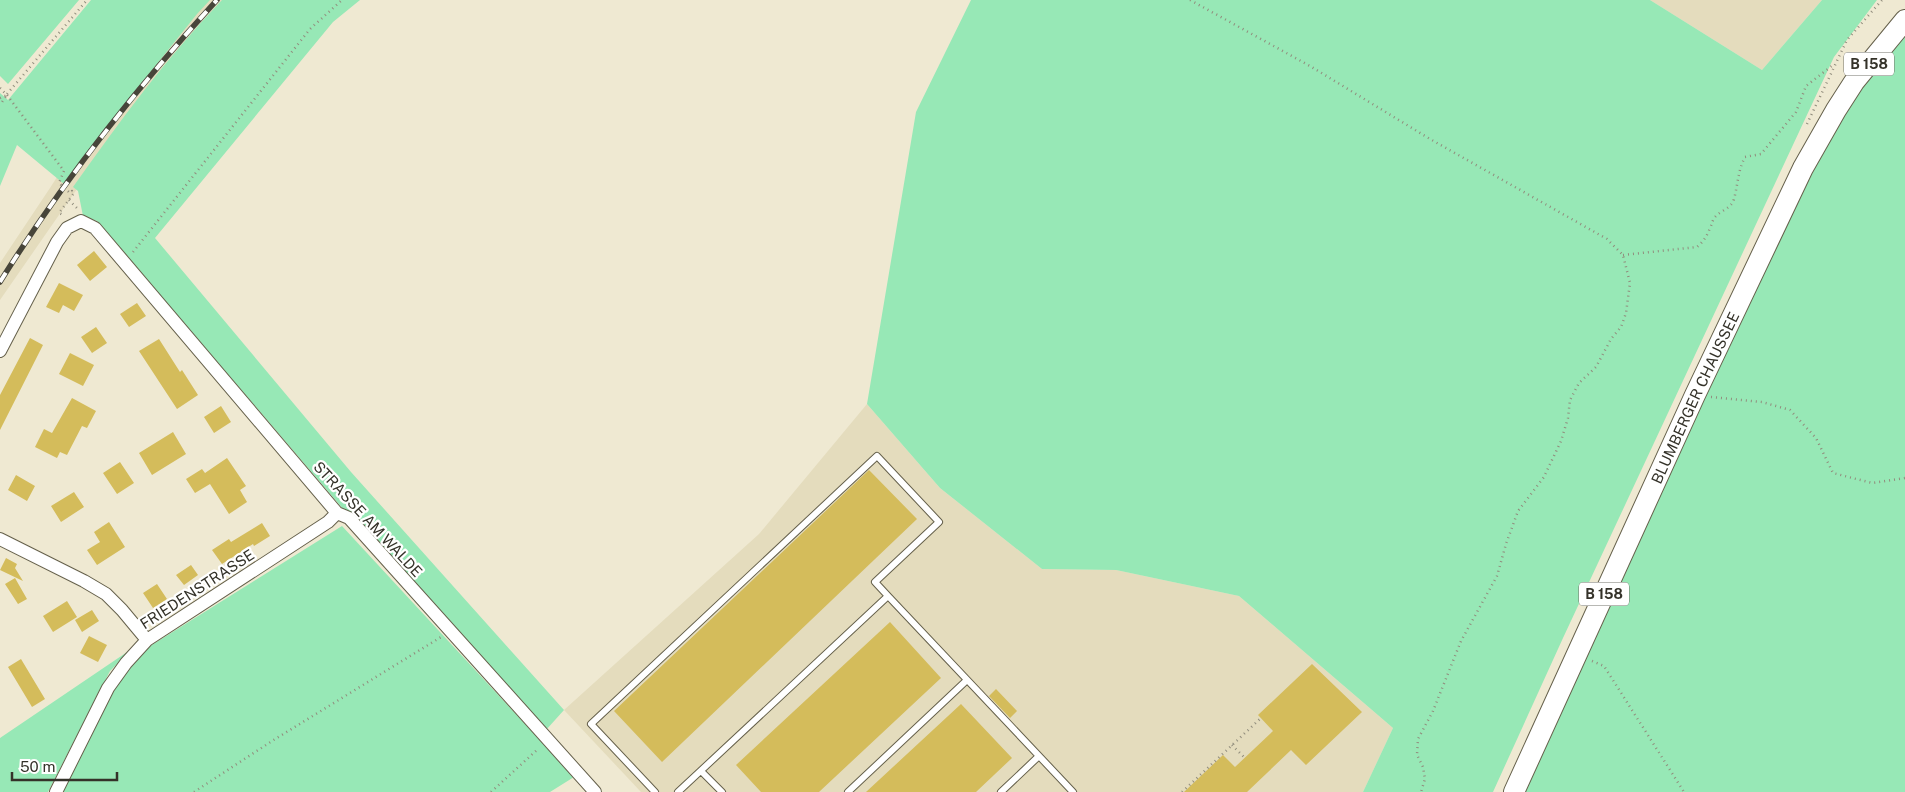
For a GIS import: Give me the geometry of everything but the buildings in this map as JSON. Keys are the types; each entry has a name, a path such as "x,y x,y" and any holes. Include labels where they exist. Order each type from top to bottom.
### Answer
{"main road":[{"name":"BLUMBERGER CHAUSSEE","path":"1514,792 1695,395 1803,168 1836,110 1875,55 1905,20"}],"street":[{"name":"STRASSE AM WALDE","path":"0,351 57,242 67,228 81,221 95,228 337,513 348,518 595,792"},
{"name":"FRIEDENSTRASSE","path":"56,792 108,688 121,669 147,640 328,522 337,513"},
{"path":"0,539 106,594 147,640"}],"lane":[{"path":"655,792 591,724 877,456 939,522 875,582 1073,792"},
{"path":"678,792 888,596"},
{"path":"848,792 967,680"},
{"path":"1001,792 1039,756"},
{"path":"701,771 722,792"}],"path":[{"path":"0,105 87,0"},
{"path":"125,262 310,29 342,0"},
{"path":"1190,0 1310,66 1430,139 1607,240 1623,255 1630,284 1626,312 1621,327 1611,339 1596,367 1580,383 1570,400 1568,418 1561,441 1544,477 1518,511 1497,576 1461,640 1433,711 1418,739 1417,755 1423,766 1425,779 1421,792"},
{"path":"1841,52 1847,40 1882,0"},
{"path":"1623,255 1697,247 1703,242 1713,219 1721,211 1729,208 1733,200 1740,167 1745,157 1761,154 1796,112 1806,86 1835,64"},
{"path":"0,88 64,171 59,183 70,193 72,191 74,193 59,212 62,215 80,211 69,200"},
{"path":"0,98 7,95"},
{"path":"1695,395 1762,402 1790,410 1816,438 1832,472 1872,483 1905,478"},
{"path":"194,792 272,741 450,632"},
{"path":"1576,655 1604,666 1684,792"},
{"path":"1182,792 1261,718"},
{"path":"492,792 549,740"},
{"path":"1232,744 1245,758"}],"shaded area":[{"path":"170,0 265,0 77,189 0,300 0,263"},
{"path":"1650,0 1822,0 1762,70"},
{"path":"867,404 940,488 1042,569 1116,570 1239,596 1393,728 1363,792 641,792 564,710 759,534"}],"green space":[{"path":"0,0 79,0 8,84 0,76"},
{"path":"91,0 210,0 112,120 64,184 17,145 0,186 0,93 8,100"},
{"path":"222,0 360,0 333,22 155,238 351,472 564,710 546,730 349,516 97,221 83,216 78,191 73,187 144,90"},
{"path":"971,0 1650,0 1762,70 1822,0 1877,0 1834,57 1493,792 1363,792 1393,728 1239,596 1116,570 1042,569 940,488 867,404 916,112"},
{"path":"1905,34 1905,792 1521,792 1748,302 1826,143 1865,82"},
{"path":"342,526 574,777 550,792 61,792 119,678 147,648"},
{"path":"133,648 110,671 48,792 0,792 0,738"}],"railway":[{"path":"0,282 49,209 102,136 159,66 217,0"}]}
